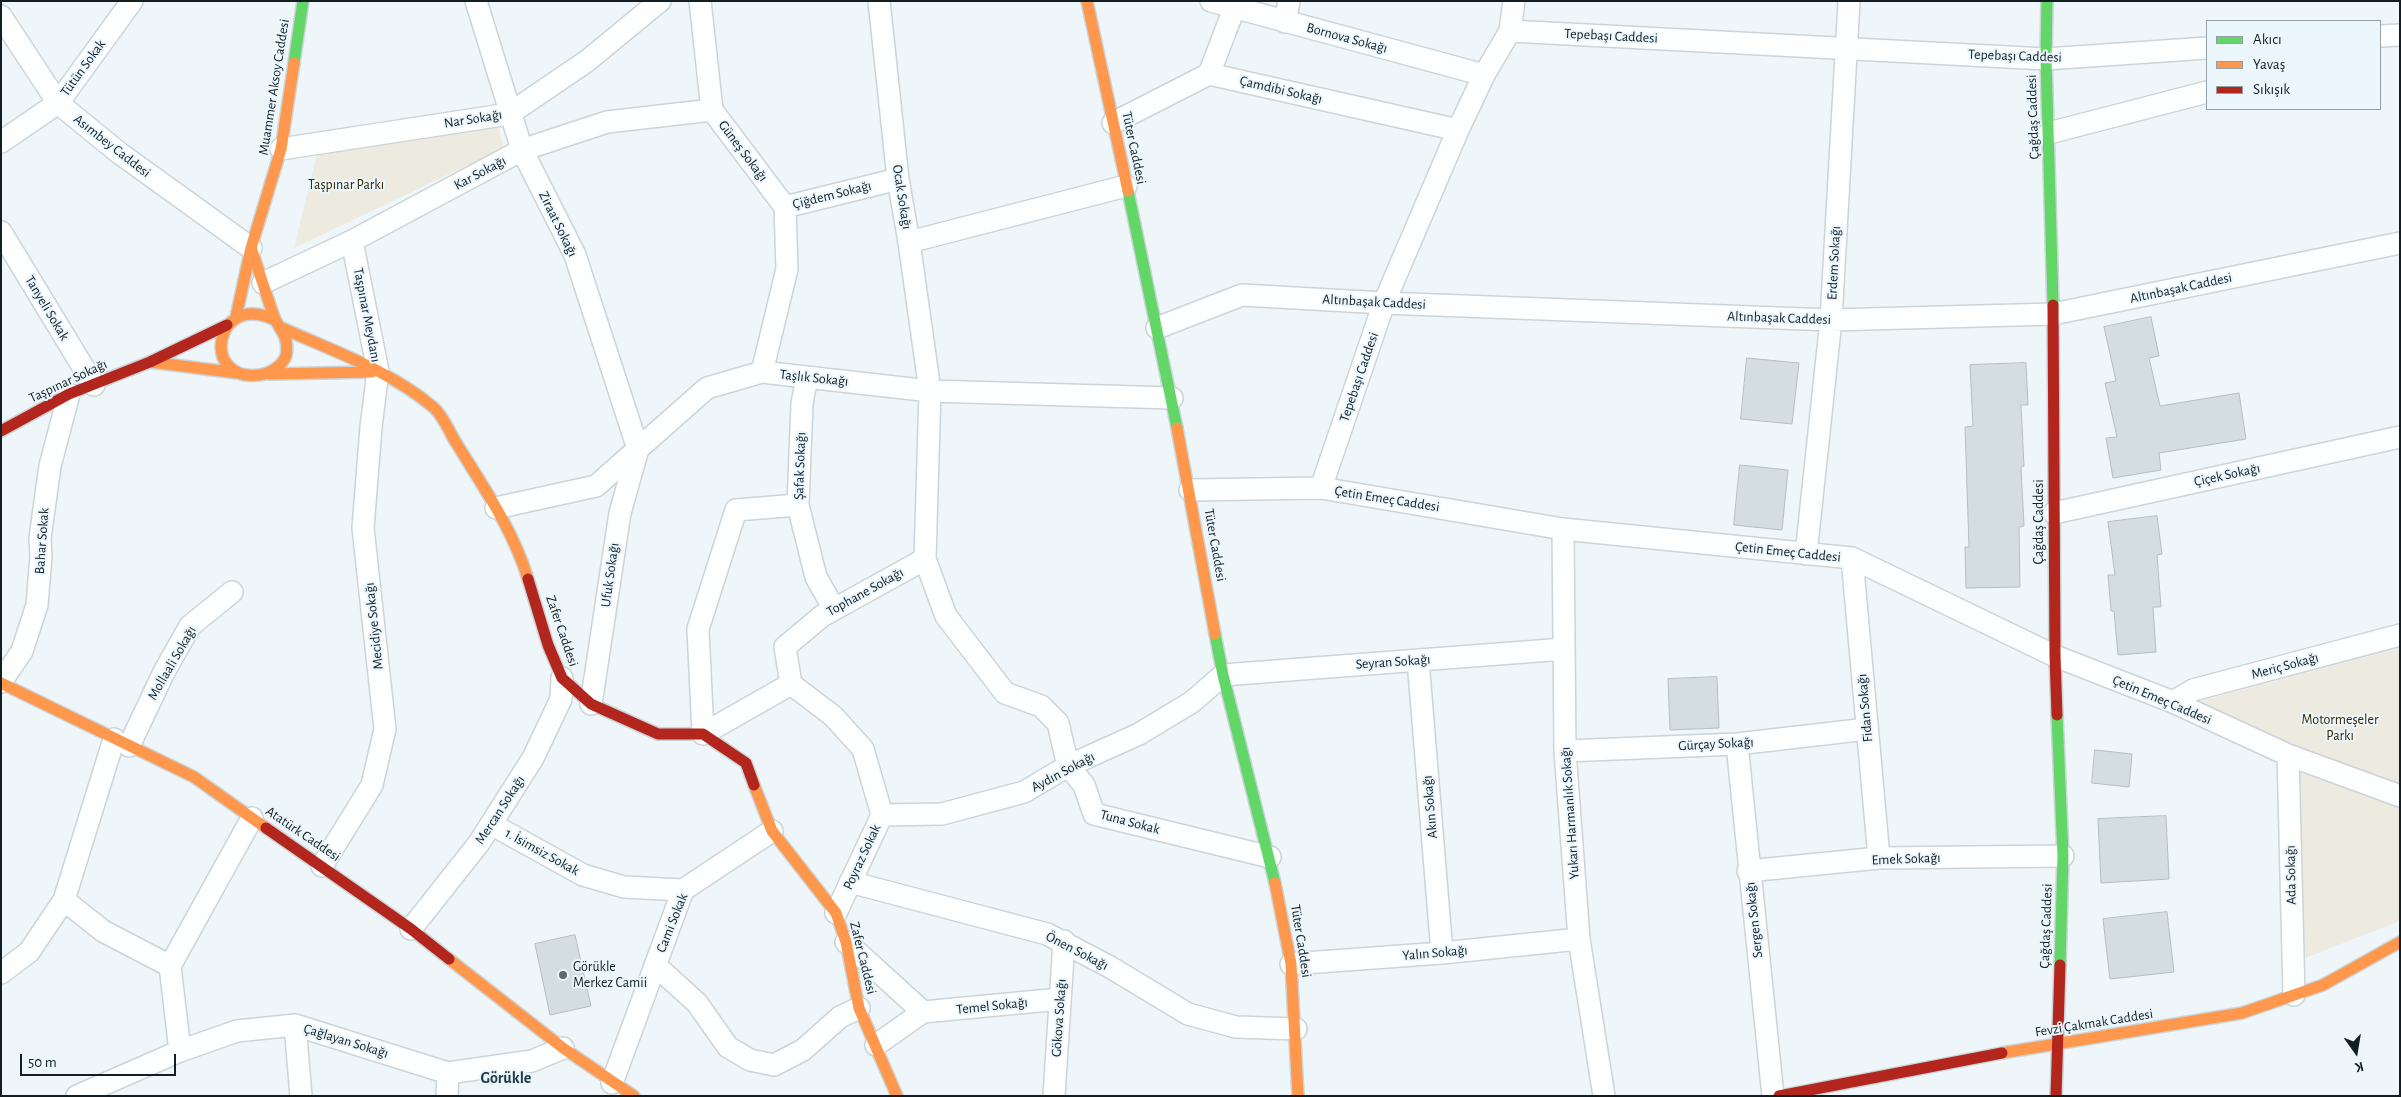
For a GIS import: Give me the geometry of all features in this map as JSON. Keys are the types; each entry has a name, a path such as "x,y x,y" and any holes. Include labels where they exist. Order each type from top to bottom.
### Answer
{"street":[{"name":"Tütün Sokak","path":"1,142 58,103 131,1"},
{"name":"Muammer Aksoy Caddesi","path":"231,321 281,149 303,1"},
{"name":"Ziraat Sokağı","path":"476,1 509,114 522,150 575,255 638,449"},
{"name":"Nar Sokağı","path":"281,149 509,114 587,61 660,1"},
{"name":"Güneş Sokağı","path":"700,1 712,110 785,207"},
{"name":"Ocak Sokağı","path":"879,1 898,179 930,391"},
{"name":"Tüter Caddesi","path":"1087,1 1172,398 1223,675 1270,857 1291,964 1296,1029 1298,1096"},
{"name":"Bornova Sokağı","path":"1211,1 1234,8 1287,11 1484,75"},
{"path":"1510,31 1514,1"},
{"name":"Erdem Sokağı","path":"1806,554 1831,320 1848,1"},
{"name":"Çağdaş Caddesi","path":"2047,1 2046,58 2052,314 2054,656 2063,856 2056,1096"},
{"path":"1113,123 1209,74 1234,8"},
{"name":"Asımbey Caddesi","path":"1,16 58,103 118,152 251,248"},
{"name":"Tepebaşı Caddesi","path":"1321,488 1384,303 1458,130 1484,75 1510,31 2046,58 2206,48"},
{"path":"2381,36 2400,35"},
{"name":"Çamdibi Sokağı","path":"1209,74 1458,130"},
{"path":"2049,133 2206,92"},
{"name":"Kar Sokağı","path":"263,283 352,241 522,150 607,122 712,110"},
{"name":"Çiğdem Sokağı","path":"762,372 787,269 785,207 898,179"},
{"path":"909,242 1126,186"},
{"name":"Tanyeli Sokak","path":"1,232 94,385"},
{"name":"Taşpınar Meydanı","path":"150,362 259,378 270,374 378,372 352,241"},
{"name":"Altınbaşak Caddesi","path":"1157,328 1242,295 1384,303 1831,320 2052,314 2400,243"},
{"path":"251,248 263,283 286,338 284,358 270,374"},
{"path":"237,374 228,367 223,357 221,346 222,335 231,321 256,312 279,324"},
{"name":"Taşpınar Sokağı","path":"1,431 70,394 150,362 231,321"},
{"name":"Zafer Caddesi","path":"279,324 406,387 435,408 496,508 522,559 548,645 562,678 591,704 658,734 703,734 746,763 772,831 836,913 846,942 859,1008 897,1096"},
{"name":"Mecidiye Sokağı","path":"322,866 372,785 385,730 363,528 378,372"},
{"name":"Taşlık Sokağı","path":"496,508 596,486 707,388 762,372 930,391 1172,398"},
{"name":"Şafak Sokağı","path":"807,378 802,403 798,505 816,577 834,609"},
{"path":"925,559 930,391"},
{"name":"Bahar Sokak","path":"1,683 22,651 36,605 41,556 40,538 50,466 70,394"},
{"name":"Çiçek Sokağı","path":"2054,513 2400,437"},
{"name":"Ufuk Sokağı","path":"591,704 620,513 638,449"},
{"name":"Çetin Emeç Caddesi","path":"1190,490 1321,488 1563,529 1852,558 2054,656 2173,702 2288,756 2400,796"},
{"path":"791,684 703,734 698,629 736,510 798,505"},
{"name":"Yukarı Harmanlık Sokağı","path":"1563,529 1565,751 1578,939 1604,1096"},
{"name":"Fidan Sokağı","path":"1852,558 1879,858"},
{"name":"Tophane Sokağı","path":"791,684 785,647 822,616 925,559"},
{"name":"Tuna Sokak","path":"925,559 946,616 1006,693 1041,706 1058,723 1068,766 1084,785 1094,814 1270,857"},
{"name":"Mollaali Sokağı","path":"1,973 30,952 64,900 121,742 190,626 232,592"},
{"name":"Meriç Sokağı","path":"2173,702 2193,690 2400,635"},
{"name":"Seyran Sokağı","path":"1223,675 1564,648"},
{"name":"Akın Sokağı","path":"1418,660 1442,953"},
{"name":"Aydın Sokağı","path":"882,815 942,814 1024,792 1068,766 1139,734 1192,702 1223,675"},
{"name":"Mercan Sokağı","path":"411,929 479,843 533,758 561,699 562,678"},
{"name":"Atatürk Caddesi","path":"1,683 194,778 411,929 563,1048"},
{"name":"Poyraz Sokak","path":"791,684 833,716 863,749 882,815 836,913"},
{"name":"Gürçay Sokağı","path":"1565,751 1737,744 1867,729"},
{"name":"Sergen Sokağı","path":"1737,744 1748,872 1773,1096"},
{"name":"Ada Sokağı","path":"2288,756 2294,995"},
{"path":"180,1050 170,966 252,818"},
{"name":"1. İsimsiz Sokak","path":"491,824 583,875 624,886 683,890"},
{"name":"Cami Sokak","path":"612,1083 683,890 772,831"},
{"name":"Emek Sokağı","path":"1748,872 1879,858 2063,856"},
{"name":"Önen Sokağı","path":"850,882 1047,934 1064,941 1188,1014 1236,1027 1296,1029"},
{"path":"64,900 103,931 170,966"},
{"name":"Yalın Sokağı","path":"1291,964 1442,953 1578,939"},
{"name":"Gökova Sokağı","path":"1054,1096 1064,941"},
{"path":"846,942 923,1012"},
{"name":"Fevzi Çakmak Caddesi","path":"1779,1096 2057,1042 2116,1035 2242,1013 2323,985 2400,942"},
{"path":"655,965 697,1003 728,1048 750,1060 774,1065 803,1050 840,1017 859,1008"},
{"name":"Temel Sokağı","path":"876,1045 923,1012 1060,999"},
{"path":"295,1025 301,1096"},
{"name":"Çağlayan Sokağı","path":"77,1096 180,1050 237,1031 295,1025 448,1073 532,1061 563,1048"},
{"path":"563,1048 612,1083 634,1096"},
{"path":"446,1096 448,1073"}],"green space":[{"name":"Taşpınar Parkı","path":"497,123 504,148 294,248 317,154"},
{"name":"Motormeşeler Parkı","path":"2400,648 2400,921 2305,958 2288,756 2189,704"}],"building":[{"path":"2151,317 2159,356 2149,358 2160,406 2239,393 2246,439 2159,453 2161,470 2113,478 2106,438 2117,437 2105,383 2116,381 2104,327"},
{"path":"1747,358 1799,363 1792,424 1741,419"},
{"path":"2026,363 2028,405 2021,405 2024,466 2021,467 2024,526 2019,527 2020,587 1966,588 1965,547 1969,547 1965,427 1973,426 1970,365"},
{"path":"1740,465 1788,470 1782,530 1734,525"},
{"path":"2157,516 2162,554 2157,555 2161,607 2153,607 2156,652 2118,655 2108,575 2115,575 2108,522"},
{"path":"1717,677 1719,728 1670,730 1668,679"},
{"path":"2095,750 2132,754 2129,787 2092,783"},
{"path":"2166,816 2169,879 2101,883 2098,819"},
{"path":"2167,912 2174,972 2110,979 2103,919"},
{"name":"Görükle Merkez Camii","path":"575,935 591,1006 550,1015 535,944"}],"traffic: fast":[{"path":"294,63 303,1"},
{"path":"2047,1 2046,59 2053,305"},
{"path":"1128,191 1177,428"},
{"path":"1215,634 1223,675 1275,883"},
{"path":"2057,715 2063,856 2060,965"}],"traffic: slow":[{"path":"1087,1 1128,191"},
{"path":"236,317 251,248 281,149 294,63"},
{"path":"251,248 274,317 285,338 286,355 279,366 259,375 240,373 228,365 222,353 222,339 228,326 239,317 255,314 275,320"},
{"path":"282,328 341,353 398,382 436,410 505,525 522,561 528,579"},
{"path":"150,362 237,373"},
{"path":"270,374 372,372"},
{"path":"1177,428 1215,634"},
{"path":"1,683 194,777 266,828"},
{"path":"754,785 772,831 836,913 846,942 859,1008 897,1096"},
{"path":"1275,883 1291,964 1298,1096"},
{"path":"2002,1053 2242,1013 2323,985 2400,942"},
{"path":"449,959 563,1048 634,1096"}],"traffic: jam":[{"path":"2053,305 2057,715"},
{"path":"1,431 69,394 150,362 227,325"},
{"path":"528,579 548,645 562,678 591,704 658,734 703,734 746,763 754,785"},
{"path":"266,828 411,929 449,959"},
{"path":"2056,1096 2060,965"},
{"path":"1779,1096 2002,1053"}],"place":[{"name":"Görükle Merkez Camii","path":"563,975"}],"district":[{"name":"Görükle","path":"506,1078"}]}
